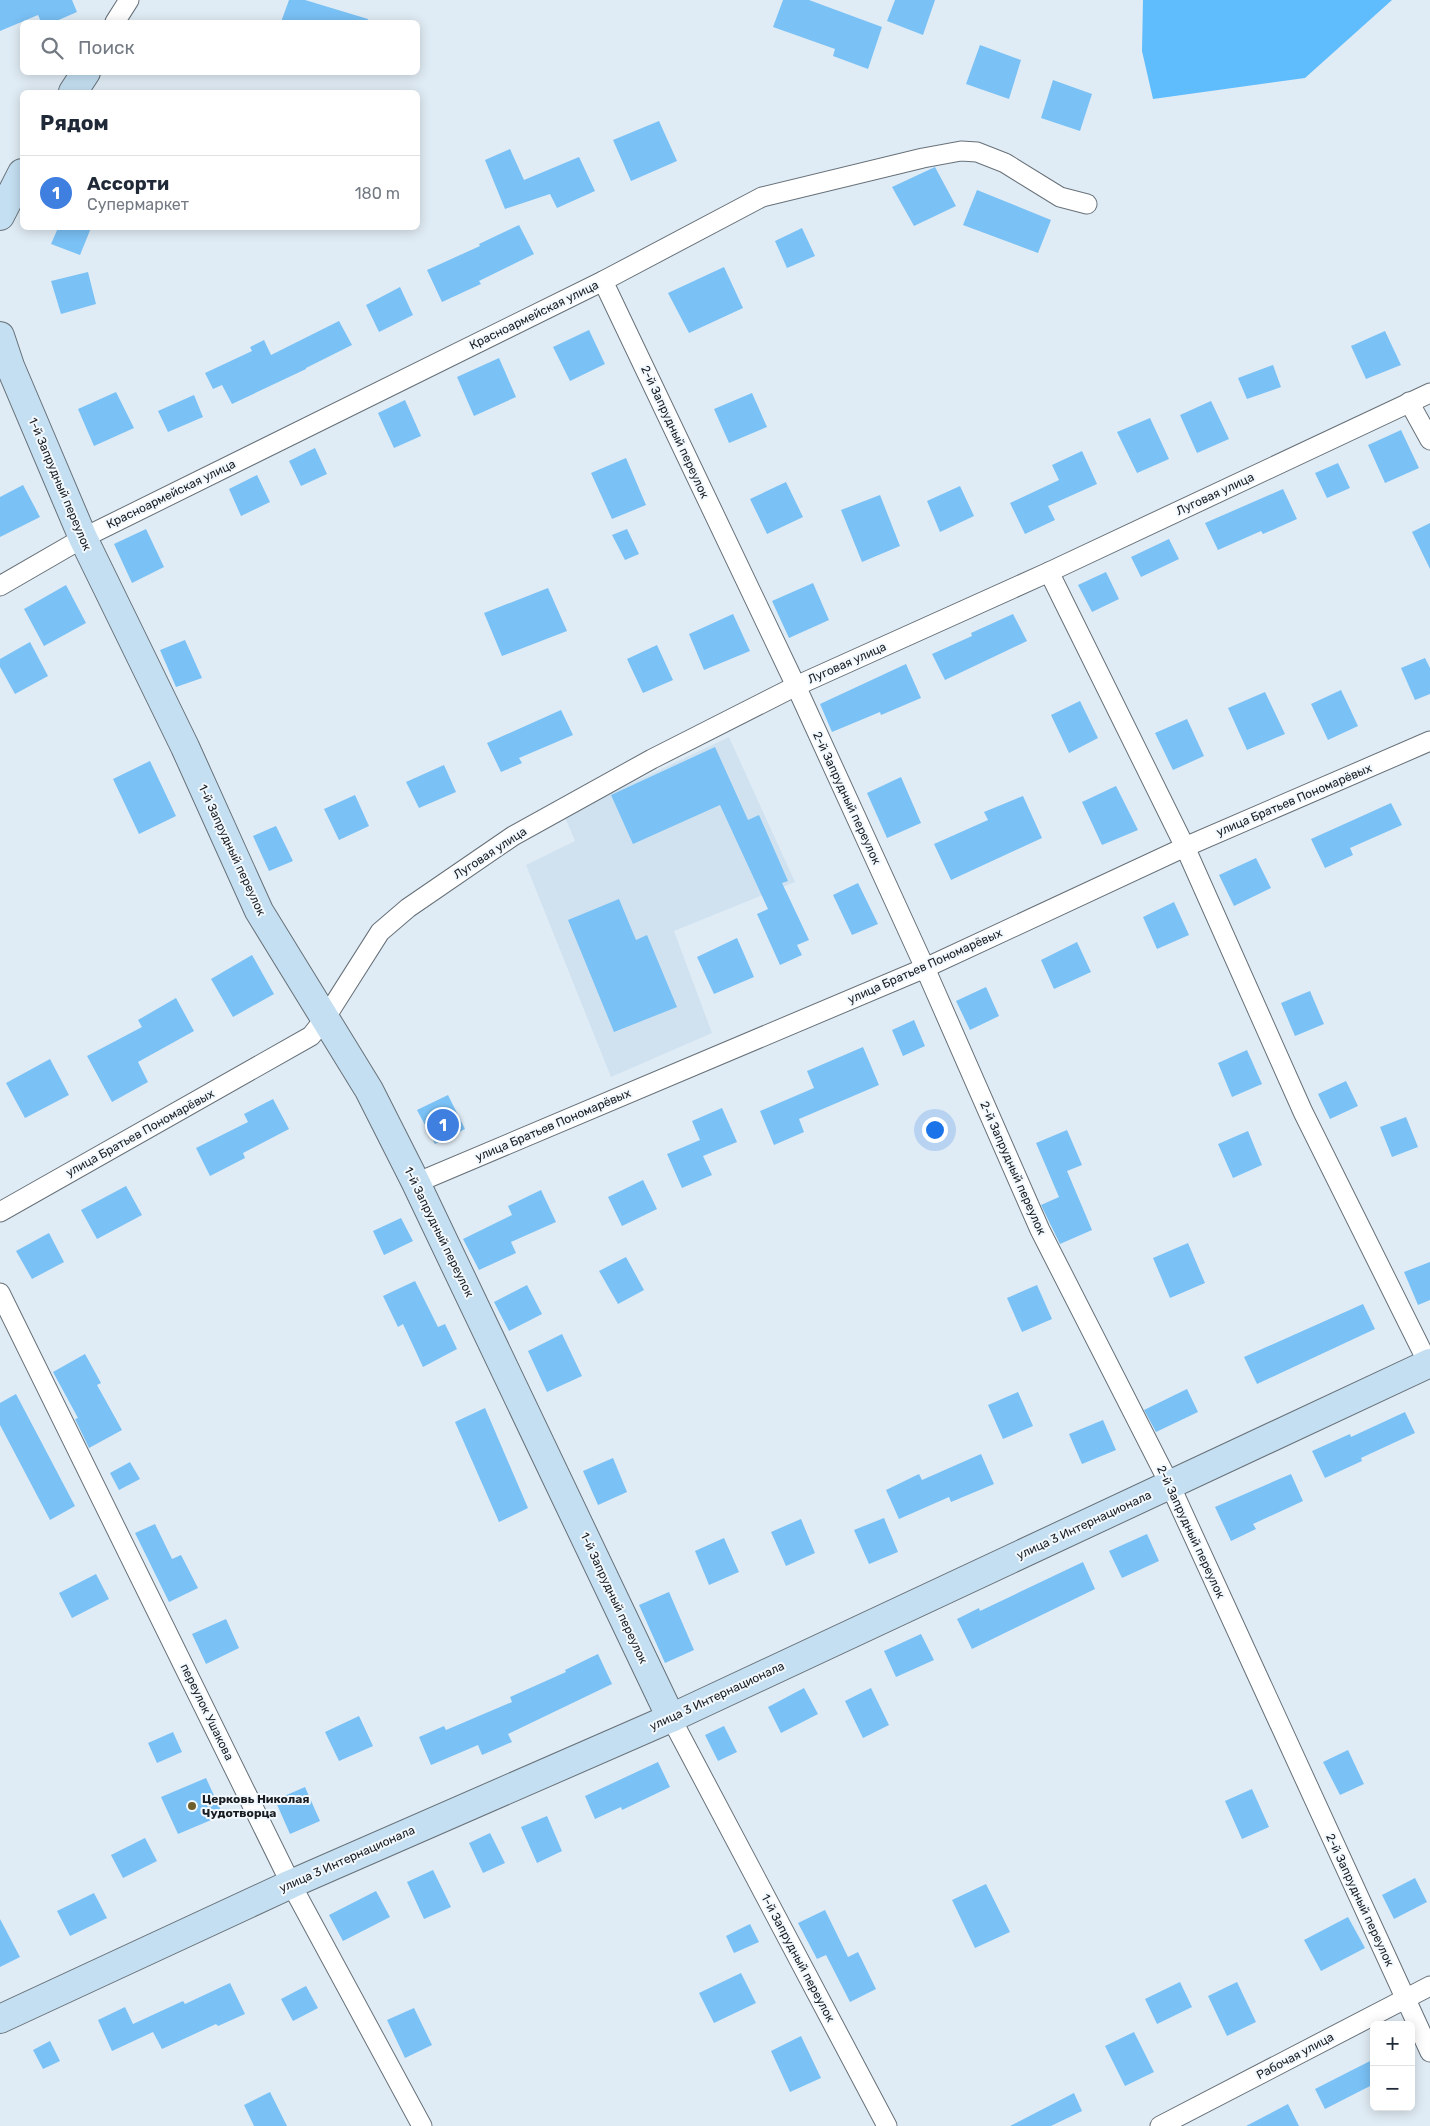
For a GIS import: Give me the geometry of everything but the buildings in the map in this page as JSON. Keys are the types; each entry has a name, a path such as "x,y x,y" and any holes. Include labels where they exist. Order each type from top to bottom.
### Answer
{"street":[{"path":"116,20 129,0"},
{"path":"74,90 84,75"},
{"name":"Красноармейская улица","path":"0,586 83,538 604,281 762,197 923,158 961,151 977,152 1005,163 1060,197 1086,204"},
{"path":"0,216 11,180"},
{"name":"2-й Запрудный переулок","path":"604,281 796,686 925,968 1040,1230 1170,1485 1430,2052"},
{"name":"1-й Запрудный переулок","path":"0,336 10,366 83,538 185,747 259,911 369,1090 416,1183 671,1718 887,2126"},
{"name":"Луговая улица","path":"326,1018 380,932 408,908 513,836 652,759 796,686 1048,572 1430,393"},
{"path":"1409,402 1430,440"},
{"path":"1048,572 1185,847 1304,1112 1429,1365"},
{"name":"улица Братьев Пономарёвых","path":"416,1183 925,968 1185,847 1430,741"},
{"name":"улица Братьев Пономарёвых","path":"0,1212 311,1036 326,1018"},
{"name":"переулок Ушакова","path":"0,1293 291,1884 422,2126"},
{"name":"улица 3 Интернационала","path":"0,2018 291,1884 671,1718 1429,1365"},
{"name":"Рабочая улица","path":"1160,2126 1430,1986"}],"shaded area":[{"path":"1143,0 1392,0 1305,78 1153,99 1142,51"},
{"path":"729,737 795,882 674,931 712,1033 611,1077 526,865 575,841 564,815"}],"place":[{"name":"Ассорти","path":"443,1125"},
{"name":"Церковь Николая Чудотворца","path":"192,1806"}]}
